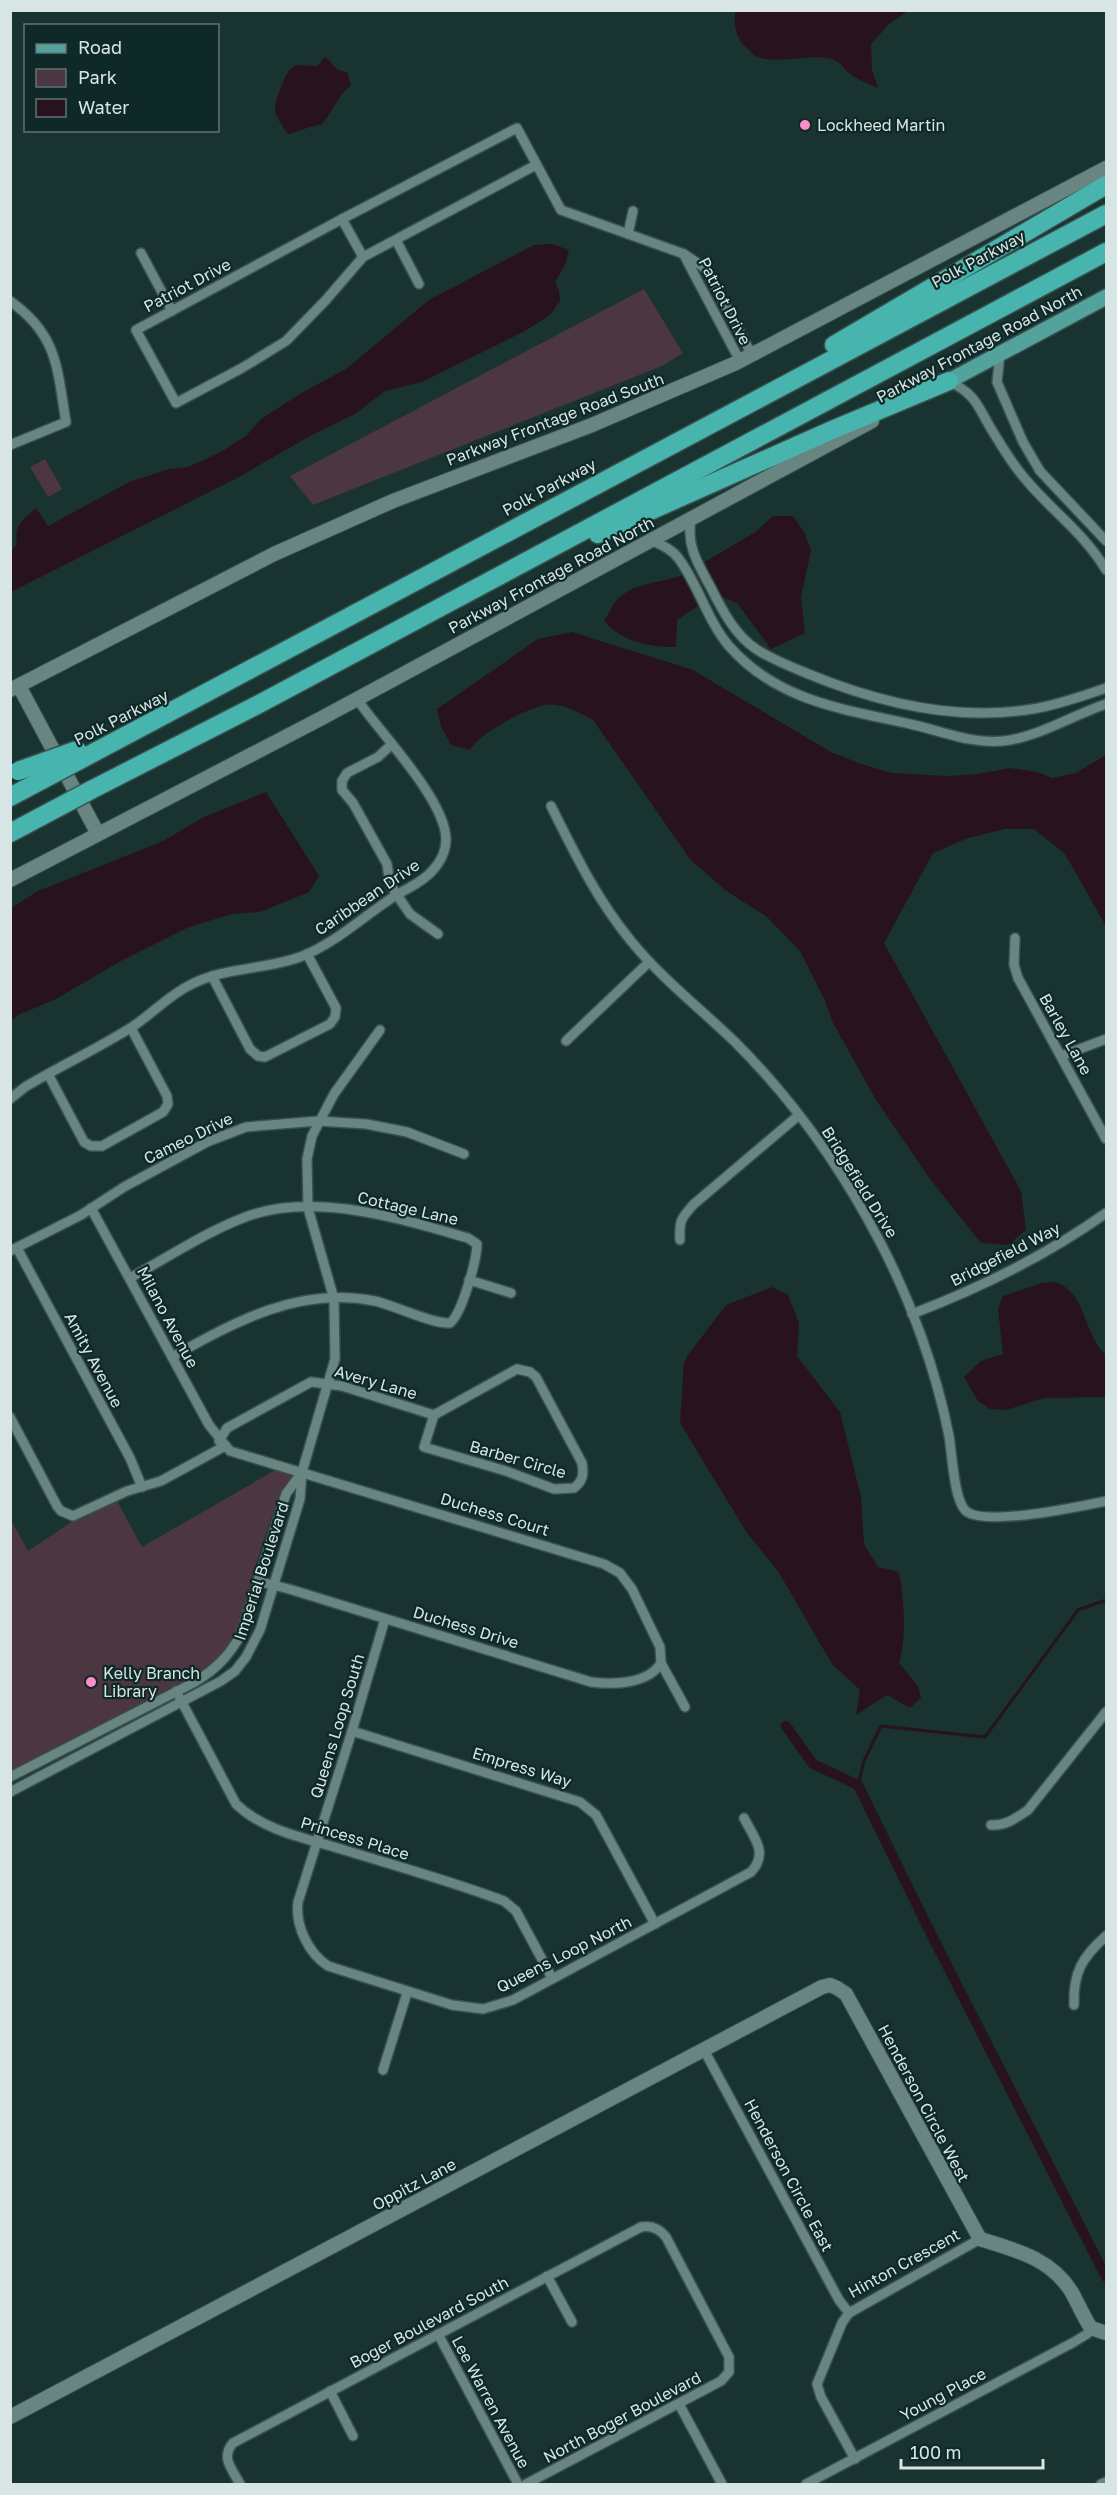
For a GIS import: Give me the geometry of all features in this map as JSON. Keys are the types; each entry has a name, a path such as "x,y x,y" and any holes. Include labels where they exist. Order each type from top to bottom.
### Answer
{"highway":[{"path":"623,470 701,421 1107,185"},
{"name":"Polk Parkway","path":"18,793 78,755 149,725 623,470 1107,214"},
{"path":"10,833 261,703 1107,252"},
{"path":"497,576 949,381"},
{"path":"14,773 78,755"}],"main road":[{"name":"Parkway Frontage Road South","path":"15,688 274,554 439,483 592,425 746,358 1107,168"},
{"name":"Parkway Frontage Road North","path":"10,880 357,699 1107,297"},
{"path":"15,688 98,834"},
{"name":"Oppitz Lane","path":"10,2417 822,1987 835,1987"},
{"name":"Henderson Circle West","path":"835,1987 846,1994 980,2240"},
{"name":"Hinton Crescent","path":"980,2240 1040,2260 1057,2273 1071,2291 1091,2328"},
{"path":"1091,2328 1107,2332"}],"street":[{"name":"Patriot Drive","path":"536,165 363,257 286,341 242,368 176,403 136,330 517,128 561,210 684,254 706,269 746,358"},
{"path":"628,234 633,211"},
{"path":"342,219 363,257"},
{"path":"396,240 419,284"},
{"path":"141,252 172,310"},
{"name":"Patriot Drive","path":"684,254 746,358"},
{"path":"10,301 27,313 39,326 50,345 56,361 66,422 10,445"},
{"path":"1000,354 997,382 1029,452 1040,471 1107,542"},
{"path":"949,381 966,390 975,399 1027,482 1096,553 1107,570"},
{"path":"691,520 689,545 715,597 736,631 756,649 835,685 904,704 969,713 1033,709 1107,688"},
{"path":"653,541 669,549 679,558 703,604 729,646 755,670 795,694 828,706 912,724 961,738 991,742 1020,738 1107,704"},
{"name":"Caribbean Drive","path":"10,1099 48,1074 92,1052 131,1028 179,991 212,976 277,963 307,954 339,939 397,895 426,878 433,870 440,861 446,841 444,823 413,771 357,699"},
{"path":"392,744 378,757 347,774 341,784 344,793 353,804 387,864 390,884 397,895 410,914 438,934"},
{"name":"Bridgefield Drive","path":"551,806 578,863 614,920 650,962 735,1042 799,1115 836,1166 864,1212 881,1243 912,1314 943,1408 959,1501 966,1511 975,1516 1028,1514 1107,1501"},
{"name":"Barley Lane","path":"1015,939 1014,965 1018,978 1107,1139"},
{"path":"212,976 250,1049 258,1056 265,1058 330,1024 335,1017 336,1008 307,954"},
{"path":"566,1041 650,962"},
{"path":"48,1074 84,1142 91,1146 102,1146 163,1113 168,1104 167,1096 131,1028"},
{"name":"Imperial Boulevard","path":"10,1792 228,1676 246,1657 260,1630 300,1499 302,1472 334,1359 334,1299 308,1208 307,1159 318,1121 334,1094 380,1030"},
{"path":"1061,1056 1107,1039"},
{"path":"680,1240 679,1224 694,1204 799,1115"},
{"name":"Cameo Drive","path":"14,1250 147,1174 229,1132 262,1124 340,1121 389,1127 464,1154"},
{"name":"Cottage Lane","path":"130,1278 243,1218 292,1206 363,1210 468,1238 477,1244 469,1280"},
{"name":"Milano Avenue","path":"91,1208 172,1358 222,1443"},
{"name":"Bridgefield Way","path":"912,1314 964,1292 1038,1255 1107,1213"},
{"name":"Amity Avenue","path":"14,1250 129,1458 142,1487"},
{"path":"172,1358 240,1321 276,1306 320,1297 380,1302 450,1323 456,1317 469,1280 511,1293"},
{"name":"Barber Circle","path":"517,1369 530,1372 536,1377 555,1410 582,1463 584,1472 582,1480 574,1488 554,1488 424,1446 434,1415 517,1369"},
{"name":"Avery Lane","path":"222,1443 227,1428 311,1382 327,1383 434,1415"},
{"path":"10,1417 57,1506 66,1514 80,1515 127,1491 161,1481 222,1443"},
{"name":"Duchess Court","path":"222,1443 230,1451 539,1543 613,1569 627,1581 632,1589 660,1647 662,1663 685,1707"},
{"name":"Imperial Boulevard","path":"10,1777 208,1674 228,1655 241,1634 286,1494 302,1472"},
{"name":"Duchess Drive","path":"257,1581 597,1683 636,1680 655,1673 662,1663"},
{"name":"Queens Loop South","path":"318,1842 385,1619"},
{"name":"Princess Place","path":"176,1691 236,1804 261,1823 504,1901 516,1911 552,1978"},
{"path":"991,1825 1002,1825 1028,1810 1107,1712"},
{"name":"Empress Way","path":"352,1731 580,1802 596,1815 602,1824 655,1924"},
{"name":"Queens Loop North","path":"318,1842 298,1902 296,1915 314,1954 328,1966 407,1993 452,2005 483,2008 513,2000 751,1872 759,1863 761,1853 744,1818"},
{"path":"1074,2005 1073,1987 1079,1969 1090,1952 1107,1936"},
{"path":"383,2070 407,1993"},
{"name":"Henderson Circle East","path":"704,2050 839,2300 849,2313"},
{"name":"Boger Boulevard South","path":"240,2484 228,2465 226,2455 233,2443 641,2227 653,2227 666,2237 729,2357 729,2372"},
{"name":"Hinton Crescent","path":"855,2458 821,2397 817,2384 842,2323 858,2306 960,2253 980,2240"},
{"path":"547,2276 572,2322"},
{"name":"Young Place","path":"807,2484 1074,2342 1087,2334 1091,2328"},
{"name":"Lee Warren Avenue","path":"438,2334 518,2484"},
{"name":"North Boger Boulevard","path":"526,2484 721,2381 729,2372"},
{"path":"330,2391 353,2436"},
{"path":"679,2403 722,2484"},
{"path":"1101,2484 1107,2482"}],"green space":[{"path":"644,289 683,353 662,366 313,505 290,476"},
{"path":"45,459 62,489 48,497 30,467"},
{"path":"277,1469 294,1474 269,1524 238,1627 222,1653 193,1676 11,1771 10,1518 28,1551 73,1521 82,1519 117,1501 142,1547"}],"water":[{"path":"735,10 908,11 889,24 871,44 872,70 878,88 853,76 832,59 813,57 775,60 756,56 738,36 735,26"},
{"path":"325,57 337,68 347,72 351,85 321,125 288,134 275,111 276,101 286,76 296,65 317,66"},
{"path":"552,244 569,250 565,265 555,282 559,290 560,301 550,315 525,331 422,382 385,391 355,414 310,436 239,477 11,592 11,551 17,544 18,527 36,508 48,526 129,482 169,469 188,467 221,452 247,435 261,419 303,392 346,369 429,300 534,245"},
{"path":"773,516 793,516 804,532 811,550 801,597 805,633 771,649 737,603 720,596 703,563 757,531"},
{"path":"682,575 698,606 677,620 676,647 637,642 619,634 604,621 615,602 627,592"},
{"path":"572,632 693,670 831,752 892,773 947,776 978,774 1010,768 1038,772 1052,778 1076,773 1106,755 1106,926 1065,854 1034,829 1005,829 968,838 933,853 884,943 1021,1191 1026,1230 1008,1245 981,1243 930,1179 876,1100 833,1023 825,1001 800,951 767,917 725,890 690,859 593,720 564,707 545,705 527,711 493,729 470,750 451,745 441,726 437,709 538,639"},
{"path":"266,792 319,876 309,892 260,912 232,914 189,927 119,962 56,999 18,1015 11,1021 11,908 38,891 163,841 204,817"},
{"path":"1052,1282 1072,1293 1098,1346 1106,1355 1106,1397 1044,1398 1006,1410 990,1409 978,1401 964,1377 981,1361 1003,1354 998,1309 1003,1296"},
{"path":"772,1287 788,1295 799,1323 797,1356 840,1412 861,1497 864,1544 878,1567 899,1572 904,1618 899,1663 918,1686 921,1698 910,1708 887,1695 856,1715 860,1690 832,1664 778,1571 747,1533 680,1422 684,1363 688,1355 726,1305"}],"waterway":[{"path":"858,1785 864,1761 881,1726 985,1737 1078,1610 1106,1600"},
{"path":"786,1726 813,1764 858,1785 930,1932 1106,2277"}],"place":[{"name":"Lockheed Martin","path":"805,125"},
{"name":"Kelly Branch Library","path":"91,1682"}]}
